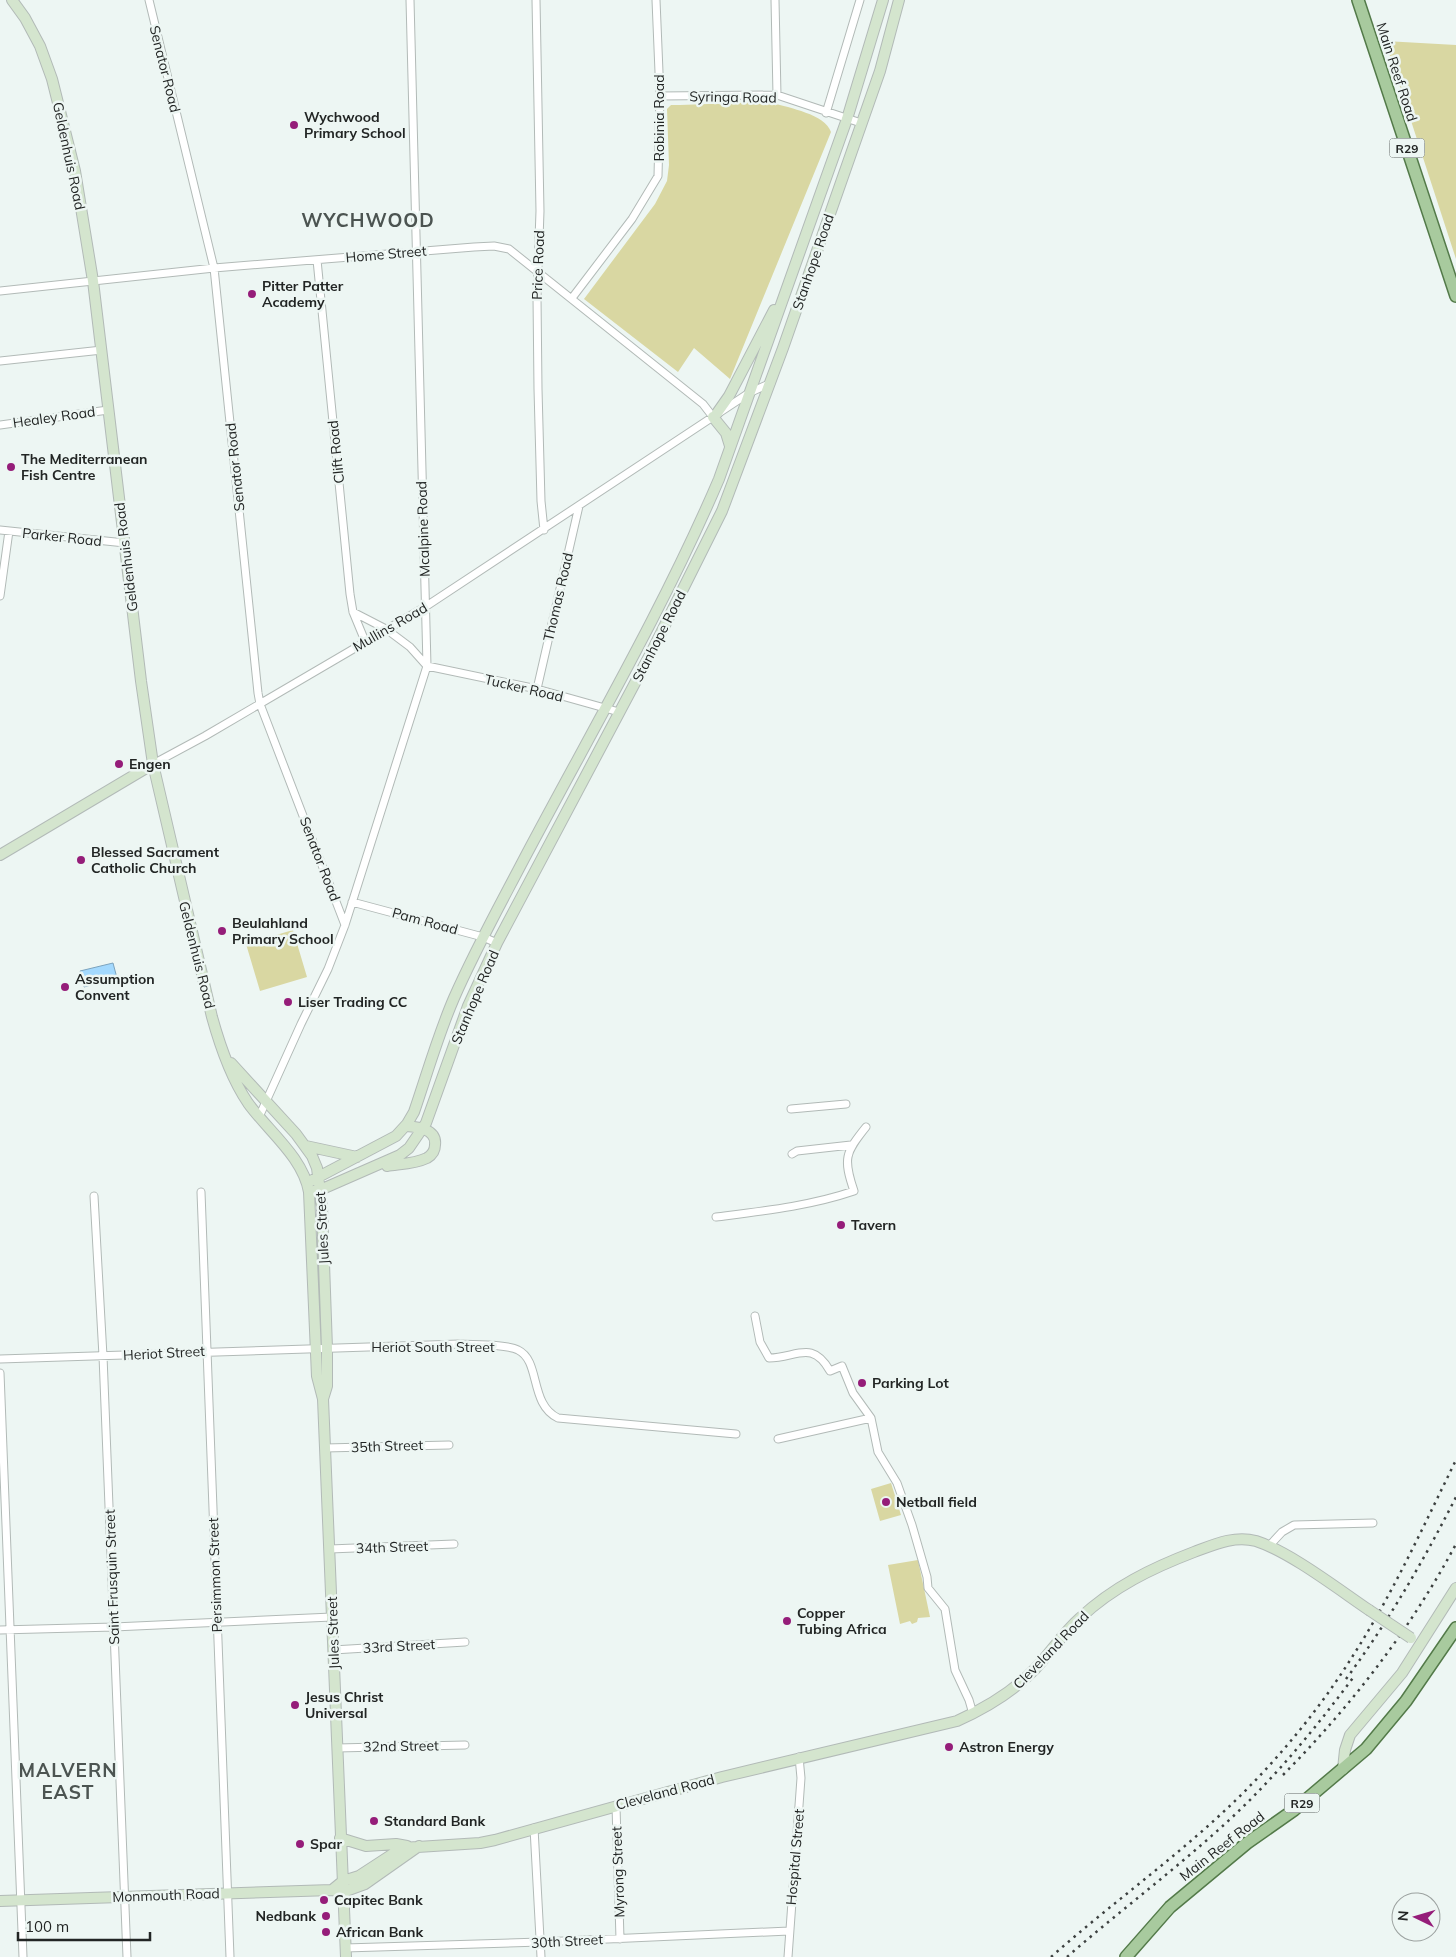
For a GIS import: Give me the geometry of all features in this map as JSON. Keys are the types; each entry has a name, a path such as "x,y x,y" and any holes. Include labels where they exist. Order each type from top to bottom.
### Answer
{"main road":[{"name":"Geldenhuis Road","path":"12,0 25,18 40,46 52,78 71,151 93,281 141,686 153,764 210,1008 216,1030 238,1085 259,1117 292,1157 308,1188"},
{"name":"Stanhope Road","path":"308,1188 318,1176 396,1136 406,1126 414,1112 441,1029 483,937 700,522 792,276 847,119 883,0"},
{"name":"Stanhope Road","path":"308,1188 320,1190 395,1158 409,1148 423,1128 435,1100 468,1006 497,943 620,712 722,511 771,382 880,71 899,0"},
{"name":"Main Reef Road","path":"1358,0 1456,296"},
{"path":"730,446 726,433 714,417 729,396 792,276"},
{"name":"Mullins Road","path":"0,855 153,764"},
{"path":"574,765 588,772"},
{"path":"454,998 468,1006"},
{"name":"Geldenhuis Road","path":"227,1059 306,1146 315,1161 318,1176"},
{"path":"374,1168 418,1161 430,1156 434,1150 435,1140 432,1133 423,1128 406,1126"},
{"path":"306,1146 357,1157"},
{"name":"Jules Street","path":"318,1176 327,1348 327,1386 323,1399"},
{"name":"Jules Street","path":"308,1188 315,1348 318,1384 323,1399 346,1953"},
{"name":"Cleveland Road","path":"340,1838 366,1846 480,1843 799,1757 926,1730 957,1721 998,1700 1019,1685 1081,1616 1110,1593 1132,1579 1181,1557 1227,1540 1246,1540 1268,1546 1299,1564 1421,1645"},
{"path":"1343,1769 1345,1750 1350,1735 1390,1689 1421,1645 1456,1588"},
{"name":"Main Reef Road","path":"1126,1957 1170,1907 1246,1844 1294,1810 1366,1749 1388,1724 1456,1628"},
{"path":"343,1886 394,1852 415,1846"},
{"name":"Monmouth Road","path":"0,1901 332,1890 343,1886"}],"street":[{"name":"Senator Road","path":"149,0 214,268 256,681 260,704 345,925"},
{"name":"Mcalpine Road","path":"259,1117 328,969 345,925 427,666 410,0"},
{"name":"Price Road","path":"536,0 540,201 537,297 538,390 541,501 544,530"},
{"name":"Robinia Road","path":"572,298 632,219 658,176 660,96 656,0"},
{"path":"775,0 777,95"},
{"path":"826,112 860,0"},
{"name":"Syringa Road","path":"660,96 777,95 861,123"},
{"name":"Home Street","path":"0,291 214,268 502,247 509,249 572,298 703,404 714,417"},
{"name":"Clift Road","path":"317,260 350,594 353,612 365,641"},
{"path":"0,361 102,350"},
{"name":"Mullins Road","path":"153,764 260,704 425,607 749,393 771,382"},
{"name":"Healey Road","path":"0,425 108,410"},
{"name":"Thomas Road","path":"537,689 579,506"},
{"name":"Parker Road","path":"0,530 125,543"},
{"path":"0,596 9,531"},
{"path":"353,612 386,629 410,647 427,666"},
{"name":"Tucker Road","path":"427,666 537,689 620,712"},
{"name":"Pam Road","path":"352,902 483,937 497,943"},
{"path":"791,1109 846,1104"},
{"path":"716,1217 757,1213 807,1202 824,1201 854,1191 848,1175 847,1155 851,1146 866,1127"},
{"path":"792,1154 797,1151 851,1146"},
{"name":"Persimmon Street","path":"201,1192 230,1957"},
{"name":"Saint Frusquin Street","path":"94,1196 103,1356 127,1957"},
{"path":"755,1316 760,1342 769,1358 806,1352 816,1354 824,1360 830,1371 842,1366 853,1393 871,1418 878,1452 897,1483 912,1525 927,1577 928,1588 945,1609 956,1670 973,1714"},
{"name":"Heriot South Street","path":"327,1348 460,1344 514,1348 526,1357 543,1406 558,1418 736,1434"},
{"name":"Heriot Street","path":"0,1359 327,1348"},
{"path":"0,1373 23,1957"},
{"path":"778,1438 871,1418"},
{"name":"35th Street","path":"325,1448 449,1444"},
{"path":"1268,1546 1282,1532 1294,1525 1374,1523"},
{"name":"34th Street","path":"330,1549 454,1544"},
{"path":"0,1630 114,1628 332,1617"},
{"name":"33rd Street","path":"334,1650 465,1642"},
{"name":"32nd Street","path":"337,1748 465,1745"},
{"name":"Hospital Street","path":"788,1957 801,1778 799,1757"},
{"name":"Myrong Street","path":"616,1806 620,1938"},
{"path":"534,1828 542,1957"},
{"name":"30th Street","path":"346,1953 789,1931"}],"shaded area":[{"path":"1385,41 1456,45 1456,259"},
{"path":"765,102 814,116 822,121 831,132 730,379 694,348 678,372 584,299 655,204 667,181 669,165 667,109 671,105"},
{"path":"293,930 307,977 260,991 246,944"},
{"name":"Netball field","path":"891,1483 901,1515 880,1521 871,1489"},
{"path":"918,1560 930,1617 918,1618 917,1622 912,1624 910,1621 900,1624 888,1565"}],"water":[{"path":"113,963 117,978 84,987 80,971"}],"railway":[{"path":"1051,1957 1220,1815 1259,1777 1303,1726 1342,1673 1382,1607 1408,1559 1456,1460"},
{"path":"1346,1679 1405,1590 1456,1497"},
{"path":"1283,1775 1332,1722 1378,1666 1419,1607 1456,1544"},
{"path":"1067,1957 1179,1864 1254,1796 1289,1758 1355,1675"}],"place":[{"name":"Wychwood Primary School","path":"294,125"},
{"name":"Pitter Patter Academy","path":"252,294"},
{"name":"The Mediterranean Fish Centre","path":"11,467"},
{"name":"Engen","path":"119,764"},
{"name":"Blessed Sacrament Catholic Church","path":"81,860"},
{"name":"Beulahland Primary School","path":"222,931"},
{"name":"Assumption Convent","path":"65,987"},
{"name":"Liser Trading CC","path":"288,1002"},
{"name":"Tavern","path":"841,1225"},
{"name":"Parking Lot","path":"862,1383"},
{"name":"Netball field","path":"886,1502"},
{"name":"Copper Tubing Africa","path":"787,1621"},
{"name":"Jesus Christ Universal","path":"295,1705"},
{"name":"Astron Energy","path":"949,1747"},
{"name":"Standard Bank","path":"374,1821"},
{"name":"Spar","path":"300,1844"},
{"name":"Capitec Bank","path":"324,1900"},
{"name":"Nedbank","path":"326,1916"},
{"name":"African Bank","path":"326,1932"}],"district":[{"name":"WYCHWOOD","path":"368,220"},
{"name":"MALVERN EAST","path":"68,1781"}]}
